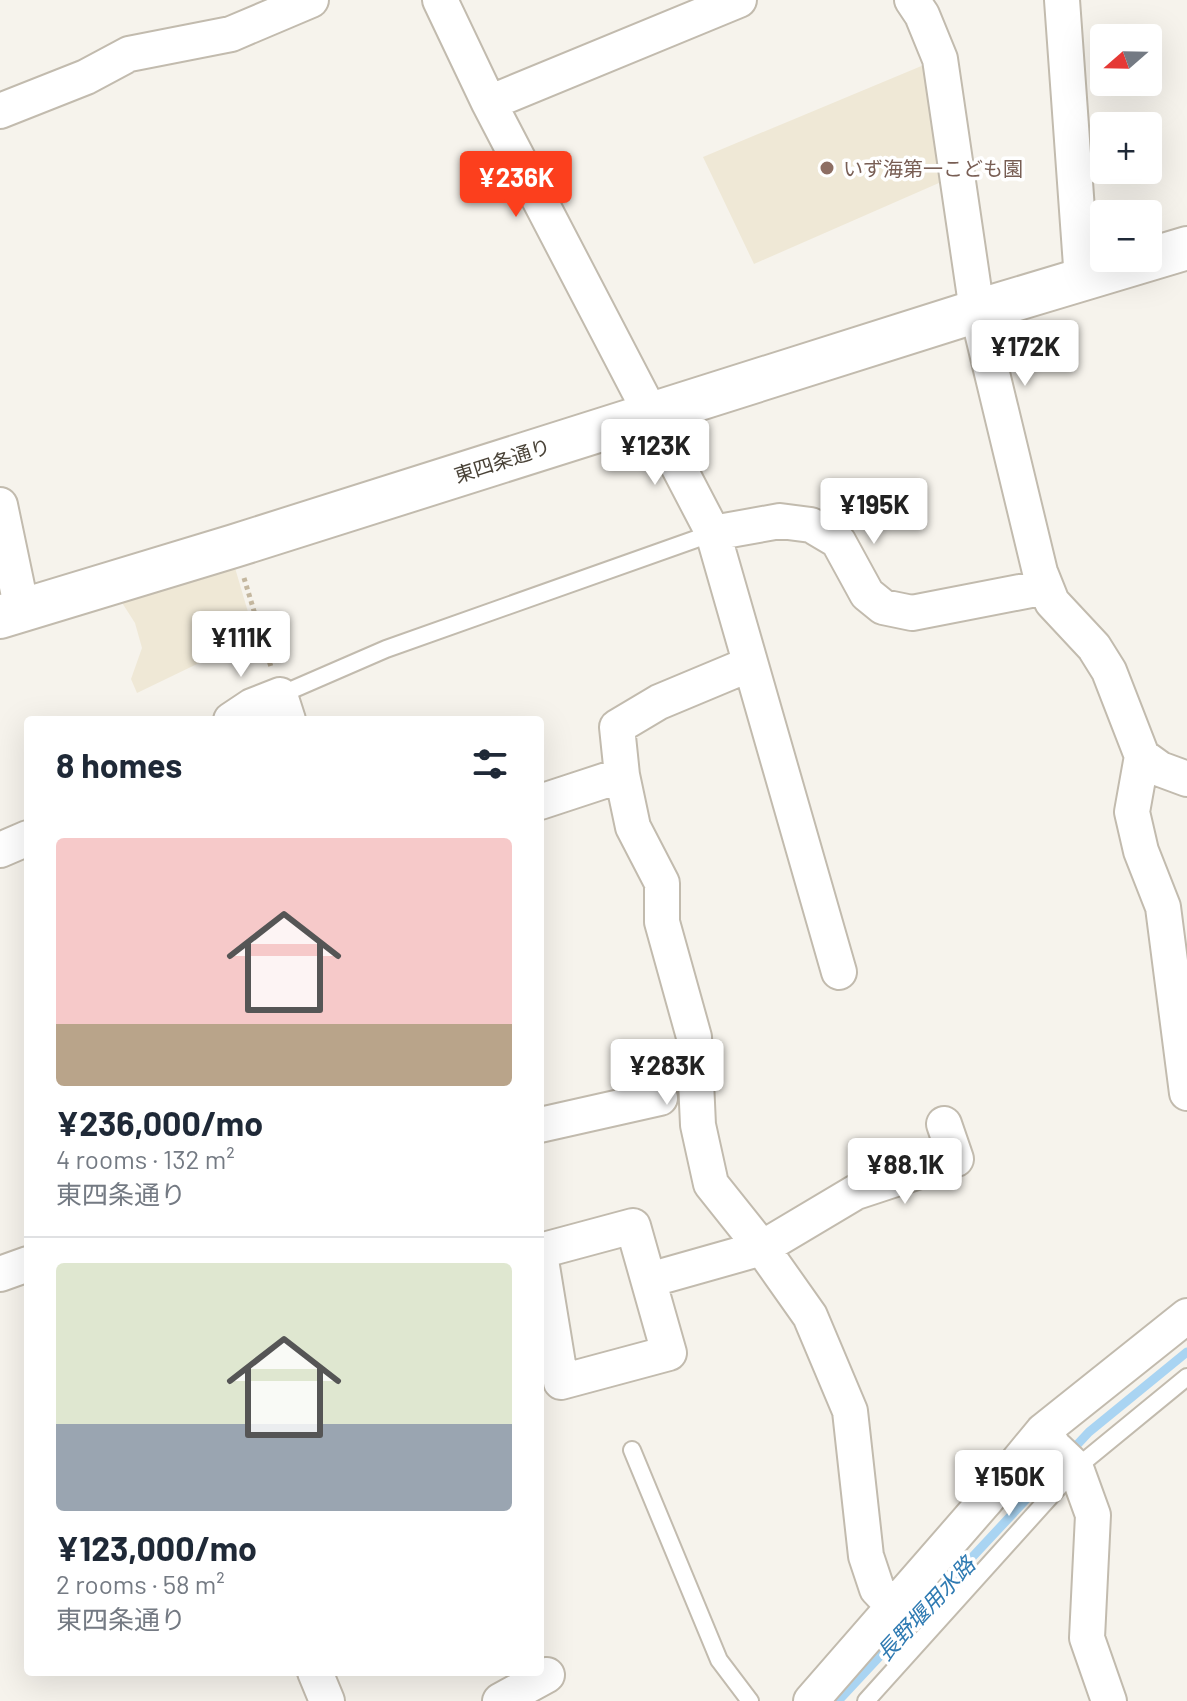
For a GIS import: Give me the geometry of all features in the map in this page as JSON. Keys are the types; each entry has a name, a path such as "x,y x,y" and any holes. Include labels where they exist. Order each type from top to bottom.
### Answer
{"street":[{"path":"0,111 86,77 129,54 231,34 311,0"},
{"path":"440,0 489,103 713,533 839,972"},
{"path":"489,103 739,0"},
{"path":"912,0 922,15 940,59 977,311 1040,572 1052,602 1094,647 1109,671 1142,756 1132,812 1141,851 1163,907 1187,1093"},
{"path":"1062,0 1082,280"},
{"name":"東四条通り","path":"11,613 1187,248"},
{"path":"0,505 11,613"},
{"path":"713,533 780,521 811,525 838,541 867,594 883,607 912,613 1046,587"},
{"path":"750,664 659,702 617,727 622,775 633,827 662,883 662,922 694,1037 698,1125 711,1184 810,1316 850,1411 866,1556 877,1589 894,1607"},
{"path":"237,716 252,706 284,708"},
{"path":"1142,756 1160,769 1187,779"},
{"path":"544,801 622,775"},
{"path":"0,850 24,840"},
{"path":"544,1124 660,1098"},
{"path":"649,1280 762,1248 856,1192 956,1159 944,1124"},
{"path":"544,1251 633,1226 669,1353 561,1382 544,1277"},
{"path":"0,1274 24,1265"},
{"path":"811,1701 894,1607 1062,1453 1114,1377 1187,1316"},
{"path":"1062,1453 1093,1515 1087,1638 1109,1701"},
{"path":"500,1701 547,1675"},
{"path":"317,1676 327,1701"}],"lane":[{"path":"284,708 386,649 713,533"},
{"path":"866,1701 1062,1453 1187,1377"},
{"path":"632,1450 719,1660 750,1701"}],"path":[{"path":"234,546 284,708"}],"shaded area":[{"name":"いず海第一こども園","path":"931,62 948,179 754,264 703,157"},
{"path":"233,561 255,636 137,693 131,679 142,648 135,623 119,598"}],"waterway":[{"name":"長野堰用水路","path":"838,1701 1089,1432 1187,1352"}],"place":[{"name":"いず海第一こども園","path":"827,168"}]}
